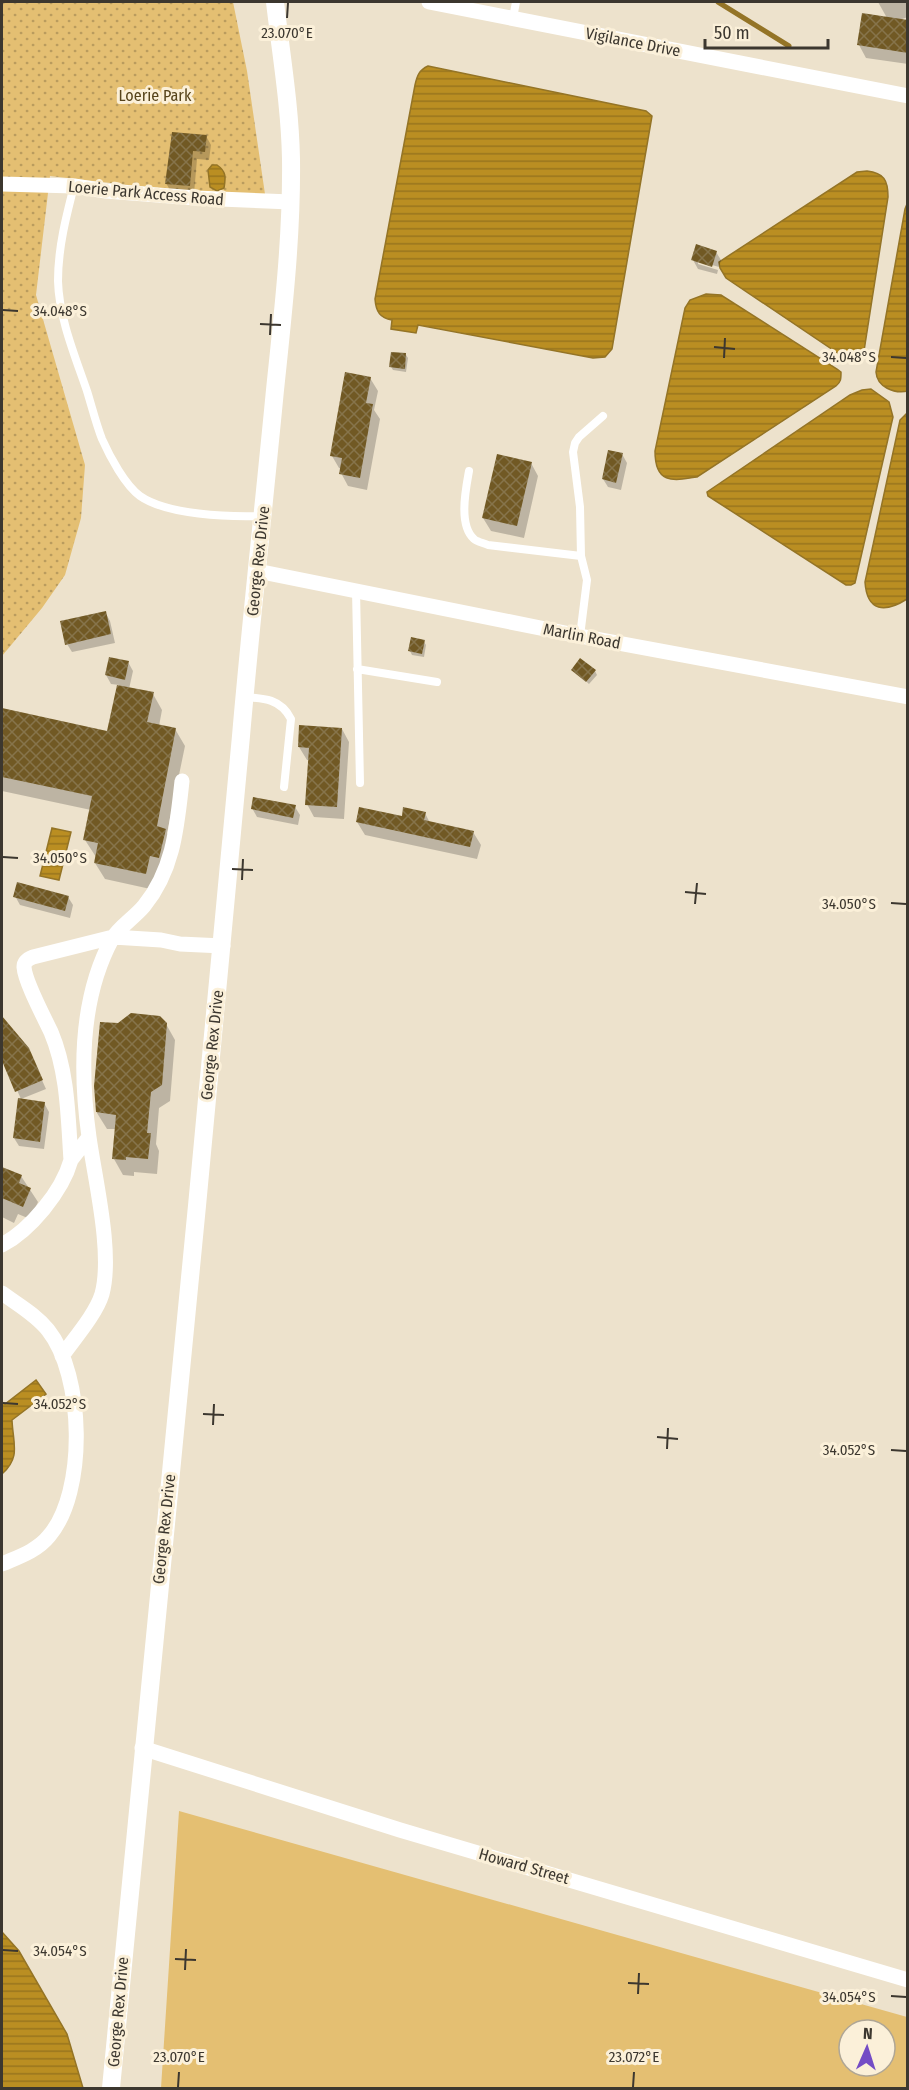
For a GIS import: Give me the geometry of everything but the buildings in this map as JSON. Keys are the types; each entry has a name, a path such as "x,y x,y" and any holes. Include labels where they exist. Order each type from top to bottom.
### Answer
{"street":[{"name":"George Rex Drive","path":"111,2088 142,1748 223,946 244,697 284,304 291,202 290,132 284,60 274,2"},
{"name":"Vigilance Drive","path":"429,2 908,96"},
{"name":"Loerie Park Access Road","path":"2,184 74,186 106,191 196,198 291,202"},
{"name":"Marlin Road","path":"257,571 580,636 908,697"},
{"path":"62,1356 101,1296 105,1273 104,1240 89,1137 83,1053 91,999 102,962 113,937 143,906 161,881 176,838 182,781"},
{"path":"2,1245 28,1228 39,1215 67,1175 71,1160 62,1068 52,1036 28,981 25,964 33,957 113,937 223,946"},
{"path":"71,1160 89,1137"},
{"path":"2,1293 30,1311 49,1332 62,1356 74,1396 76,1429 74,1473 62,1515 49,1536 29,1553 2,1564"},
{"name":"Howard Street","path":"142,1748 400,1830 908,1980"}],"lane":[{"path":"513,18 516,2"},
{"path":"74,186 64,223 59,259 58,282 62,310 102,439 127,483 140,496 161,507 237,516 263,516"},
{"path":"580,636 586,580 581,556 580,507 573,452 579,436 603,416"},
{"path":"470,471 465,514 474,539 488,545 581,556"},
{"path":"356,590 360,783"},
{"path":"357,669 437,682"},
{"path":"244,697 273,701 286,710 291,719 284,787"}],"green space":[{"name":"Loerie Park","path":"2,2 233,2 247,71 266,201 50,176 36,295 85,465 81,518 65,575 42,608 2,656"},
{"path":"179,1811 907,2017 907,2088 161,2088"}],"shaded area":[{"path":"428,66 646,111 652,116 612,349 605,357 593,358 418,325 416,333 391,329 392,320 384,318 378,311 375,299 415,85 422,69"},
{"path":"212,165 220,167 225,175 224,188 217,191 210,187 208,170"},
{"path":"867,171 884,178 888,197 864,351 860,357 842,356 726,278 719,262 857,172"},
{"path":"907,204 908,391 903,392 887,388 879,382 876,372"},
{"path":"706,294 721,295 837,369 841,372 841,378 836,386 697,477 667,478 658,470 655,451 685,308 690,300"},
{"path":"871,389 889,402 893,417 855,583 846,585 708,496 707,492 850,395"},
{"path":"907,413 907,599 885,608 878,607 869,599 865,582 900,420"},
{"path":"52,828 71,832 59,880 40,876"},
{"path":"36,1380 46,1394 12,1420 14,1456 2,1474 2,1402 5,1404"},
{"path":"2,1932 19,1951 67,2034 83,2088 2,2088"}],"waterway":[{"path":"718,2 789,46"}]}
